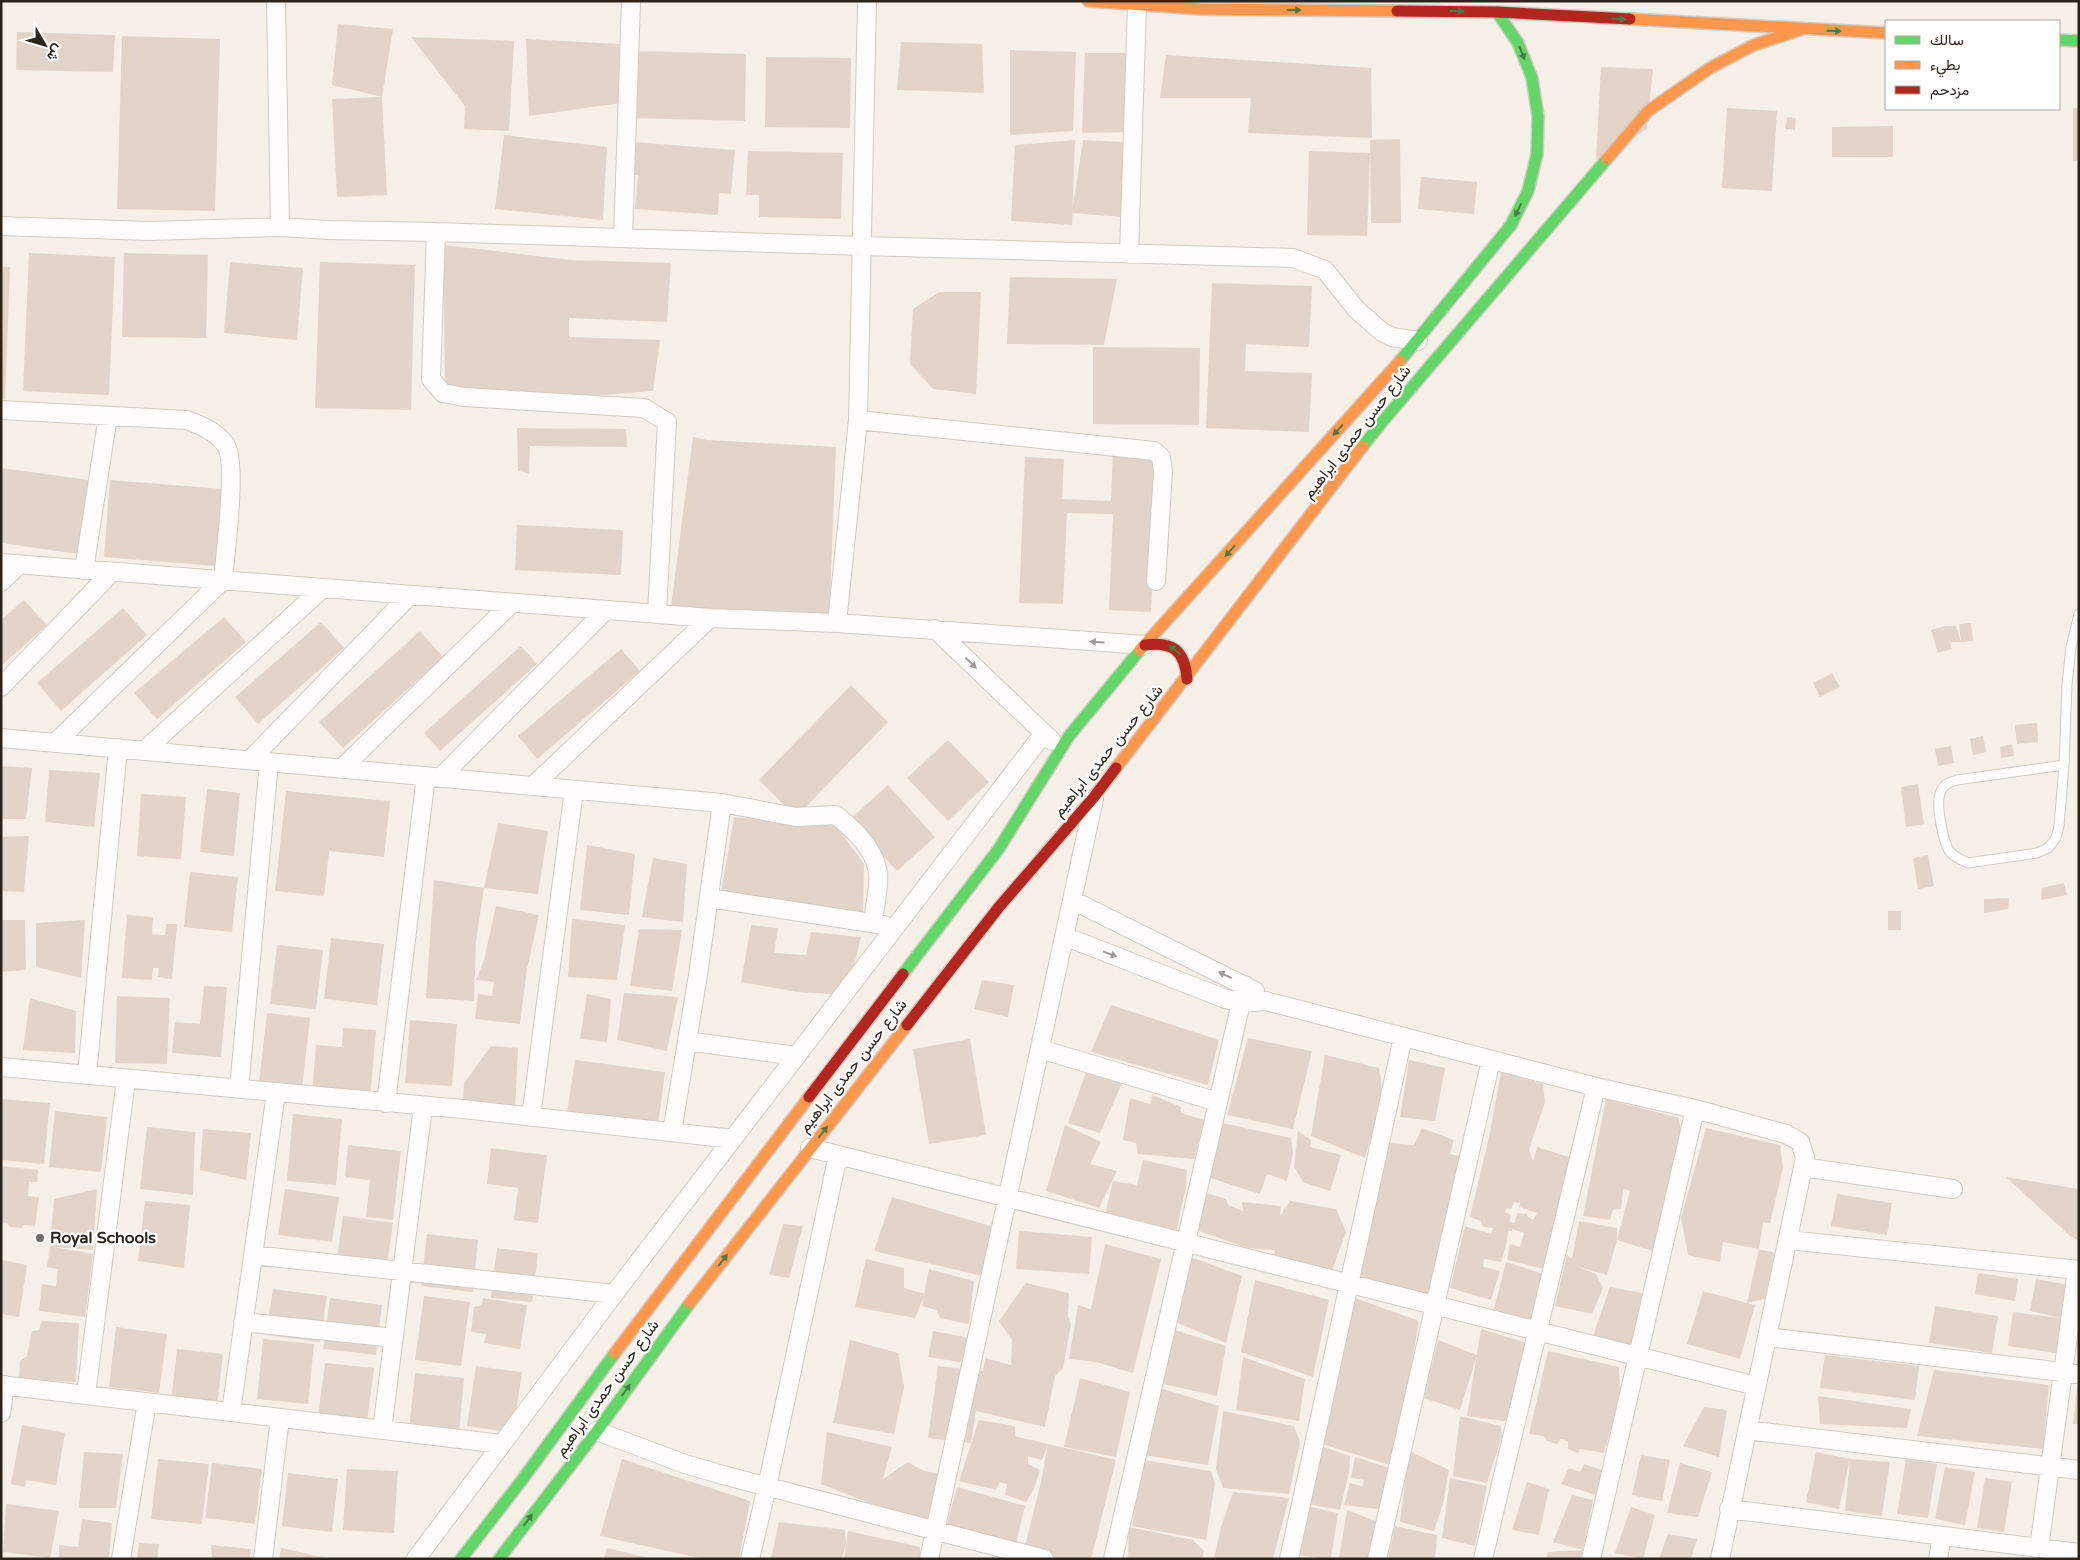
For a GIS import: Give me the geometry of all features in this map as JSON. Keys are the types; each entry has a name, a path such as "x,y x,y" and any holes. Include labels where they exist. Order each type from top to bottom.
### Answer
{"main road":[{"path":"1088,1 1200,9 1352,6 1885,33"},
{"path":"1200,9 1213,1"},
{"name":"شارع حسن حمدى ابراهيم","path":"499,1559 597,1431 684,1311 810,1148 999,907 1094,797 1187,679 1372,412 1418,341 1511,225 1528,191 1537,154 1538,116 1532,78 1518,43 1496,12"},
{"name":"شارع حسن حمدى ابراهيم","path":"461,1559 522,1480 665,1286 988,864 1009,835 1060,749 1132,659 1372,412 1648,111 1710,68 1754,45 1801,29"},
{"path":"2060,40 2079,41"},
{"path":"1145,645 1158,642 1171,645 1181,654 1187,666 1187,679"}],"street":[{"path":"276,1 280,227"},
{"path":"623,238 631,1"},
{"path":"837,623 858,420 867,1"},
{"path":"1129,254 1137,5"},
{"path":"1,226 149,231 280,227 1293,258 1325,270 1356,309 1382,332 1392,338 1418,341"},
{"path":"436,232 431,379 443,393 464,398 644,408 667,422 658,614"},
{"path":"1,410 187,420 210,429 227,445 232,471 224,580 55,742"},
{"path":"84,570 108,416"},
{"path":"858,420 1154,450 1161,457 1164,472 1156,581"},
{"path":"1,563 710,618 837,623 1145,645"},
{"path":"1,582 19,565"},
{"path":"1,687 112,572"},
{"path":"144,751 323,588"},
{"path":"250,760 410,595"},
{"path":"341,769 512,603"},
{"path":"386,1103 433,777 606,610"},
{"path":"533,786 710,618"},
{"path":"935,630 1060,749"},
{"path":"416,1559 614,1294 1044,733"},
{"path":"1,738 722,803 796,816 836,815 855,831 868,847 878,872 873,923"},
{"path":"87,1075 118,748"},
{"path":"239,1089 269,762"},
{"path":"531,1117 574,790"},
{"path":"930,1559 1094,797"},
{"path":"672,1132 710,898 722,803"},
{"path":"710,898 896,926"},
{"path":"1072,900 1245,985 1266,1001"},
{"path":"1064,936 1222,998 1241,1003 1266,1001 1596,1087 1695,1109 1794,1137 1800,1142 1804,1149 1805,1157 1768,1337 1729,1509 1720,1559"},
{"path":"1113,1559 1245,985"},
{"path":"1289,1559 1404,1037"},
{"path":"687,1041 796,1056"},
{"path":"1040,1049 1218,1102"},
{"path":"1377,1559 1491,1060"},
{"path":"1,1067 423,1107 463,1109 733,1139"},
{"path":"86,1395 126,1079"},
{"path":"1483,1559 1596,1087"},
{"path":"231,1412 276,1093"},
{"path":"382,1430 423,1107"},
{"path":"1591,1559 1695,1109"},
{"path":"810,1148 1756,1386"},
{"path":"750,1559 838,1155"},
{"path":"1803,1167 1953,1188"},
{"path":"1788,1240 2078,1270 2071,1373 2051,1466 2039,1548"},
{"path":"253,1255 614,1294"},
{"path":"243,1322 394,1338"},
{"path":"1768,1337 2071,1373"},
{"path":"1,1413 3,1385 502,1444"},
{"path":"121,1559 148,1402"},
{"path":"263,1559 280,1418"},
{"path":"1747,1430 2079,1470"},
{"path":"597,1431 685,1464 1044,1559"},
{"path":"1729,1509 2079,1553"},
{"path":"1938,1559 1942,1536"}],"lane":[{"path":"2064,765 1947,783 1940,792 1939,802 1944,842 1950,852 1958,859 1968,863 2037,853 2048,848 2056,838 2059,826 2064,765 2067,684 2071,647 2079,614"}],"building":[{"path":"338,24 393,29 382,97 332,85"},
{"path":"17,32 115,35 113,72 16,70"},
{"path":"122,36 220,39 215,211 117,209"},
{"path":"411,37 514,41 509,131 464,129 465,106"},
{"path":"526,39 619,44 621,103 529,116"},
{"path":"901,42 982,44 984,93 897,90"},
{"path":"1010,50 1076,52 1073,131 1010,135"},
{"path":"635,51 746,54 745,121 633,118"},
{"path":"1085,53 1129,53 1127,132 1082,133"},
{"path":"1166,55 1371,68 1372,138 1248,133 1251,98 1160,98"},
{"path":"766,57 851,58 850,128 765,127"},
{"path":"1601,67 1653,69 1647,129 1596,160"},
{"path":"382,97 387,195 337,197 332,99"},
{"path":"1727,108 1777,111 1772,191 1722,188"},
{"path":"2073,108 2079,108 2079,161 2073,161"},
{"path":"1787,117 1796,118 1795,130 1785,129"},
{"path":"1893,126 1893,157 1832,157 1832,127"},
{"path":"504,135 607,147 603,220 495,209"},
{"path":"1400,139 1401,223 1371,223 1370,140"},
{"path":"1075,140 1072,225 1011,221 1015,145"},
{"path":"1083,140 1123,142 1121,217 1072,213"},
{"path":"634,142 735,150 731,194 719,193 718,215 635,209 638,175 631,175"},
{"path":"748,151 843,153 841,219 759,217 759,195 746,195"},
{"path":"1309,151 1370,153 1367,236 1307,235"},
{"path":"1421,177 1477,182 1474,214 1418,209"},
{"path":"443,245 572,260 671,263 667,322 569,318 569,337 660,340 653,391 567,398 445,386"},
{"path":"29,253 115,257 109,395 23,391"},
{"path":"124,253 208,255 206,338 122,337"},
{"path":"230,262 303,268 297,340 224,333"},
{"path":"320,262 415,265 411,410 315,408"},
{"path":"1,267 10,267 5,399 1,398"},
{"path":"1010,277 1117,279 1104,345 1007,344"},
{"path":"1212,283 1312,286 1309,347 1246,344 1245,371 1312,373 1309,432 1206,428"},
{"path":"939,292 981,292 976,394 933,389 910,364 913,309"},
{"path":"1093,347 1200,348 1199,425 1093,424"},
{"path":"517,428 626,429 627,447 530,446 529,473 518,471"},
{"path":"693,437 707,440 836,447 829,623 671,606"},
{"path":"1113,452 1158,454 1151,612 1109,610 1113,514 1067,513 1063,604 1019,603 1025,457 1064,459 1062,499 1111,501"},
{"path":"1,468 89,480 78,554 1,543"},
{"path":"110,480 223,489 216,566 104,557"},
{"path":"517,525 623,530 621,575 515,570"},
{"path":"24,600 47,625 1,666 1,620"},
{"path":"123,608 147,635 61,711 37,683"},
{"path":"224,617 246,642 157,719 134,693"},
{"path":"321,622 344,648 258,724 235,697"},
{"path":"1971,623 1973,641 1961,642 1959,624"},
{"path":"1946,626 1956,626 1961,642 1950,642 1952,649 1938,653 1931,630"},
{"path":"420,631 443,657 343,748 319,722"},
{"path":"521,646 537,664 440,751 424,733"},
{"path":"621,649 640,671 537,759 518,736"},
{"path":"1832,673 1840,687 1820,697 1813,683"},
{"path":"851,685 888,722 796,817 759,780"},
{"path":"2037,723 2038,742 2017,744 2015,725"},
{"path":"1983,736 1986,752 1973,755 1970,739"},
{"path":"948,740 989,782 948,821 907,778"},
{"path":"2012,744 2014,756 2001,758 2000,747"},
{"path":"1951,746 1954,763 1938,766 1935,749"},
{"path":"1,766 32,768 26,819 1,819"},
{"path":"49,770 100,773 94,827 45,822"},
{"path":"1918,784 1924,824 1906,827 1901,787"},
{"path":"888,785 935,837 897,871 850,819"},
{"path":"207,789 240,793 234,856 200,852"},
{"path":"286,791 390,801 384,857 329,851 324,896 275,891"},
{"path":"141,794 186,797 181,859 137,856"},
{"path":"734,817 836,826 864,864 863,914 721,892"},
{"path":"498,823 548,831 538,894 484,888"},
{"path":"29,836 24,892 1,891 1,837"},
{"path":"587,845 635,854 629,915 580,910"},
{"path":"1928,855 1934,886 1918,889 1913,858"},
{"path":"653,858 687,864 683,922 642,917"},
{"path":"190,872 238,877 232,932 184,927"},
{"path":"434,880 484,888 476,941 474,1001 426,998"},
{"path":"2064,883 2067,895 2041,900 2042,888"},
{"path":"2009,898 2008,909 1984,913 1984,899"},
{"path":"496,906 539,915 527,969 520,1024 475,1019 478,994 492,996 494,982 476,980 484,960"},
{"path":"1888,911 1901,911 1901,930 1888,930"},
{"path":"127,915 153,917 152,934 165,935 166,924 177,924 172,979 158,977 159,968 153,968 152,980 122,978"},
{"path":"572,919 625,925 617,980 568,977"},
{"path":"1,920 25,920 26,970 1,972"},
{"path":"85,920 81,978 36,967 36,923"},
{"path":"751,925 778,928 774,953 806,955 811,932 861,937 847,995 797,992 741,982"},
{"path":"639,929 682,930 672,991 630,986"},
{"path":"331,938 384,944 377,1005 324,999"},
{"path":"277,945 323,950 316,1009 270,1004"},
{"path":"982,980 1014,985 1008,1017 974,1009"},
{"path":"204,986 227,987 221,1057 172,1053 175,1022 200,1024"},
{"path":"624,993 678,997 667,1051 617,1040"},
{"path":"587,994 611,999 607,1042 580,1039"},
{"path":"117,996 170,998 167,1064 115,1063"},
{"path":"30,998 76,1011 75,1053 23,1050"},
{"path":"1111,1005 1219,1040 1208,1085 1091,1052"},
{"path":"267,1013 310,1018 302,1088 259,1083"},
{"path":"410,1020 457,1024 452,1086 405,1083"},
{"path":"343,1028 376,1030 370,1099 312,1094 316,1045 342,1047"},
{"path":"1248,1038 1312,1051 1293,1129 1227,1115"},
{"path":"970,1039 986,1135 929,1144 913,1049"},
{"path":"491,1046 518,1048 515,1112 463,1109 464,1083"},
{"path":"1325,1055 1379,1068 1383,1094 1365,1158 1311,1136"},
{"path":"575,1060 665,1072 658,1125 567,1113"},
{"path":"1409,1060 1445,1068 1435,1121 1400,1117"},
{"path":"1087,1069 1124,1079 1100,1133 1068,1123"},
{"path":"1501,1072 1543,1084 1545,1102 1529,1149 1533,1161 1537,1147 1569,1157 1571,1170 1544,1269 1507,1260 1510,1244 1520,1247 1524,1233 1512,1229 1512,1231 1508,1231 1501,1262 1484,1259 1483,1267 1500,1271 1491,1300 1450,1288 1465,1226 1491,1234 1493,1228 1483,1227 1481,1221 1470,1217 1489,1137","holes":["1514,1202 1520,1203 1519,1207 1537,1213 1533,1220 1527,1214 1518,1213 1514,1223 1509,1221 1511,1215 1505,1212 1507,1208 1511,1209"]},
{"path":"1152,1095 1181,1107 1181,1113 1204,1120 1194,1159 1138,1154 1136,1143 1123,1140 1130,1098 1150,1104"},
{"path":"1,1099 50,1103 44,1164 1,1160"},
{"path":"1606,1099 1679,1118 1682,1144 1670,1194 1652,1251 1617,1240 1630,1191 1623,1189 1621,1209 1613,1210 1610,1220 1583,1216"},
{"path":"55,1111 107,1117 101,1172 49,1167"},
{"path":"293,1114 342,1119 336,1185 287,1181"},
{"path":"1222,1123 1291,1138 1293,1153 1287,1181 1267,1174 1260,1194 1210,1178"},
{"path":"1065,1125 1101,1142 1090,1164 1117,1171 1099,1208 1046,1191"},
{"path":"147,1127 195,1132 193,1195 140,1189"},
{"path":"1422,1128 1454,1140 1450,1154 1466,1158 1432,1298 1359,1278 1373,1189 1389,1143 1414,1145"},
{"path":"1706,1128 1780,1145 1783,1168 1770,1223 1763,1222 1759,1249 1723,1242 1720,1262 1688,1255 1681,1218"},
{"path":"203,1129 251,1133 246,1180 200,1170"},
{"path":"1298,1131 1311,1140 1310,1147 1341,1155 1330,1191 1303,1182 1294,1167"},
{"path":"348,1145 401,1151 393,1220 366,1217 370,1180 345,1177"},
{"path":"491,1148 547,1155 538,1223 514,1220 518,1188 487,1184"},
{"path":"1143,1160 1187,1170 1186,1187 1175,1237 1105,1216 1113,1181 1137,1185"},
{"path":"1,1166 38,1170 37,1182 29,1182 28,1196 39,1197 35,1226 10,1227 7,1223 1,1222"},
{"path":"2006,1177 2079,1189 2079,1241 2070,1236"},
{"path":"97,1189 93,1250 54,1247 93,1254 85,1317 39,1311 42,1284 56,1286 58,1269 47,1267 54,1199"},
{"path":"285,1189 339,1197 332,1242 278,1235"},
{"path":"1203,1192 1226,1199 1228,1205 1243,1211 1242,1202 1281,1206 1280,1216 1290,1201 1336,1209 1346,1232 1330,1276 1273,1260 1275,1250 1248,1248 1193,1229"},
{"path":"1837,1194 1892,1203 1887,1235 1831,1226"},
{"path":"892,1197 994,1227 983,1276 874,1251"},
{"path":"145,1201 190,1205 184,1268 138,1261"},
{"path":"343,1216 393,1223 387,1265 337,1258"},
{"path":"1579,1221 1617,1228 1617,1240 1607,1275 1576,1266 1596,1274 1603,1288 1592,1314 1555,1306 1567,1255 1572,1259"},
{"path":"783,1224 803,1226 789,1278 769,1275"},
{"path":"1019,1231 1092,1237 1089,1274 1016,1269"},
{"path":"427,1234 478,1240 473,1292 421,1286"},
{"path":"1105,1244 1161,1259 1133,1373 1096,1362 1069,1359 1078,1305 1091,1309"},
{"path":"497,1248 538,1253 532,1302 491,1298"},
{"path":"1759,1249 1775,1253 1765,1299 1747,1303"},
{"path":"1191,1257 1242,1276 1226,1343 1173,1321"},
{"path":"866,1259 904,1268 904,1288 925,1294 915,1318 855,1307"},
{"path":"1,1260 27,1265 19,1317 1,1314"},
{"path":"1506,1262 1544,1274 1532,1325 1493,1313"},
{"path":"929,1269 974,1281 969,1324 940,1318 936,1310 922,1306"},
{"path":"1978,1273 2018,1279 2015,1301 1975,1294"},
{"path":"2036,1279 2069,1285 2061,1318 2030,1311"},
{"path":"1255,1280 1329,1300 1313,1377 1241,1352"},
{"path":"1026,1283 1069,1293 1068,1316 1071,1324 1063,1368 1055,1376 1045,1427 976,1411 971,1443 928,1438 938,1366 983,1371 985,1358 1011,1365 1012,1340 999,1321"},
{"path":"1610,1287 1642,1293 1631,1346 1593,1336"},
{"path":"273,1289 327,1296 320,1342 266,1335"},
{"path":"1703,1291 1755,1305 1740,1359 1687,1344"},
{"path":"424,1296 470,1302 461,1366 415,1360"},
{"path":"1352,1297 1419,1321 1393,1466 1319,1443"},
{"path":"330,1298 382,1305 376,1355 323,1349"},
{"path":"483,1298 527,1305 520,1349 484,1343 486,1334 471,1332 474,1307 482,1305"},
{"path":"1935,1306 1998,1316 1992,1353 1929,1343"},
{"path":"2013,1312 2061,1318 2056,1353 2008,1346"},
{"path":"42,1321 79,1323 76,1382 19,1379 20,1361 27,1356 32,1331 39,1330"},
{"path":"116,1327 167,1334 159,1393 109,1387"},
{"path":"1171,1329 1226,1346 1217,1396 1159,1383"},
{"path":"1481,1329 1530,1344 1512,1419 1504,1421 1467,1416"},
{"path":"933,1331 986,1341 978,1365 928,1357"},
{"path":"263,1339 314,1344 308,1404 257,1399"},
{"path":"850,1340 898,1353 904,1387 894,1434 833,1423"},
{"path":"1438,1340 1477,1355 1460,1410 1424,1398"},
{"path":"177,1349 223,1354 217,1406 171,1401"},
{"path":"1548,1351 1619,1367 1620,1396 1604,1453 1580,1449 1578,1453 1568,1449 1568,1441 1561,1439 1557,1444 1547,1441 1544,1436 1529,1434"},
{"path":"1825,1355 1919,1366 1915,1400 1820,1388"},
{"path":"1243,1357 1305,1379 1299,1421 1236,1410"},
{"path":"325,1363 374,1368 367,1423 318,1417"},
{"path":"476,1366 522,1372 513,1433 467,1426"},
{"path":"1934,1370 2049,1385 2043,1449 1917,1436"},
{"path":"415,1373 464,1378 459,1435 409,1430"},
{"path":"1080,1378 1130,1392 1116,1457 1064,1447"},
{"path":"1160,1388 1219,1406 1208,1465 1143,1455"},
{"path":"2077,1388 2079,1388 2079,1424 2073,1424"},
{"path":"1818,1396 1911,1409 1907,1428 1820,1424"},
{"path":"1704,1407 1727,1410 1719,1457 1683,1446"},
{"path":"1223,1411 1294,1426 1300,1442 1289,1494 1223,1488 1216,1469"},
{"path":"1460,1416 1501,1426 1502,1436 1487,1483 1453,1476"},
{"path":"979,1420 1015,1426 1015,1436 1048,1444 1042,1460 1028,1456 1028,1464 1040,1470 1034,1489 1026,1502 1005,1495 1007,1484 1000,1482 996,1490 959,1481"},
{"path":"22,1425 65,1433 56,1485 26,1480 25,1487 11,1484"},
{"path":"827,1432 892,1447 883,1479 908,1462 924,1471 944,1474 934,1528 821,1484"},
{"path":"1048,1444 1116,1460 1091,1559 1056,1559 1024,1550 1041,1482"},
{"path":"1320,1446 1350,1456 1349,1473 1340,1510 1308,1504"},
{"path":"1409,1451 1449,1470 1443,1504 1434,1531 1400,1522"},
{"path":"84,1452 123,1454 116,1508 79,1508"},
{"path":"1816,1452 1850,1459 1839,1509 1806,1502"},
{"path":"1641,1455 1670,1460 1662,1501 1632,1495"},
{"path":"1355,1457 1389,1468 1379,1509 1344,1505 1350,1483 1363,1486 1364,1480 1351,1478"},
{"path":"158,1459 209,1464 202,1524 151,1519"},
{"path":"622,1459 750,1501 739,1559 704,1559 600,1536"},
{"path":"1850,1459 1890,1462 1882,1516 1845,1511"},
{"path":"1906,1459 1937,1464 1928,1518 1897,1514"},
{"path":"1143,1460 1211,1471 1215,1483 1206,1540 1132,1526"},
{"path":"212,1463 262,1469 255,1524 205,1518"},
{"path":"1680,1463 1712,1472 1698,1517 1667,1513"},
{"path":"1584,1464 1602,1470 1596,1495 1561,1484 1569,1468 1580,1472"},
{"path":"1945,1467 1975,1472 1965,1525 1935,1519"},
{"path":"347,1469 396,1471 398,1469 394,1533 343,1530"},
{"path":"288,1473 338,1479 332,1532 282,1526"},
{"path":"1450,1478 1487,1486 1475,1546 1442,1538"},
{"path":"1985,1478 2012,1482 2004,1532 1977,1528"},
{"path":"1527,1482 1549,1489 1539,1535 1512,1530"},
{"path":"957,1487 1025,1506 1015,1548 946,1528"},
{"path":"1233,1492 1289,1498 1273,1559 1214,1559 1221,1527"},
{"path":"1572,1495 1593,1500 1583,1550 1553,1542"},
{"path":"6,1504 59,1511 50,1558 3,1552"},
{"path":"1306,1506 1338,1513 1331,1559 1296,1555"},
{"path":"1631,1507 1655,1515 1643,1559 1615,1553"},
{"path":"1347,1510 1381,1523 1373,1559 1339,1559"},
{"path":"82,1519 112,1523 109,1559 59,1559 59,1545 78,1547"},
{"path":"779,1522 845,1530 846,1544 842,1559 771,1559"},
{"path":"1395,1526 1437,1535 1434,1559 1388,1559"},
{"path":"1129,1527 1193,1540 1204,1551 1202,1559 1128,1559"},
{"path":"848,1531 920,1547 921,1559 844,1559"},
{"path":"1668,1534 1697,1539 1691,1559 1659,1559"},
{"path":"139,1543 159,1544 157,1559 137,1559"},
{"path":"211,1545 251,1549 250,1559 212,1559"},
{"path":"281,1548 326,1558 326,1559 279,1559"},
{"path":"607,1548 649,1558 649,1559 604,1559"},
{"path":"1583,1550 1581,1559 1546,1559 1548,1552"}],"traffic: fast":[{"path":"1400,361 1511,225 1528,191 1537,154 1538,116 1532,78 1518,43 1497,12"},
{"path":"2060,40 2079,41"},
{"path":"1363,446 1607,159"},
{"path":"903,974 998,850 1069,736 1140,650"},
{"path":"499,1559 597,1431 690,1303"},
{"path":"461,1559 522,1480 615,1353"}],"traffic: slow":[{"path":"1088,1 1200,9 1397,11"},
{"path":"1630,19 1885,33"},
{"path":"1607,159 1648,111 1710,68 1754,45 1800,30"},
{"path":"1140,650 1400,361"},
{"path":"1116,768 1363,446"},
{"path":"690,1303 907,1025"},
{"path":"615,1353 809,1097"}],"traffic: jam":[{"path":"1397,11 1497,12 1630,19"},
{"path":"1145,645 1163,645 1176,650 1184,661 1187,679"},
{"path":"907,1025 999,907 1094,797 1116,768"},
{"path":"809,1097 903,974"}],"place":[{"name":"Royal Schools","path":"40,1238"}]}
